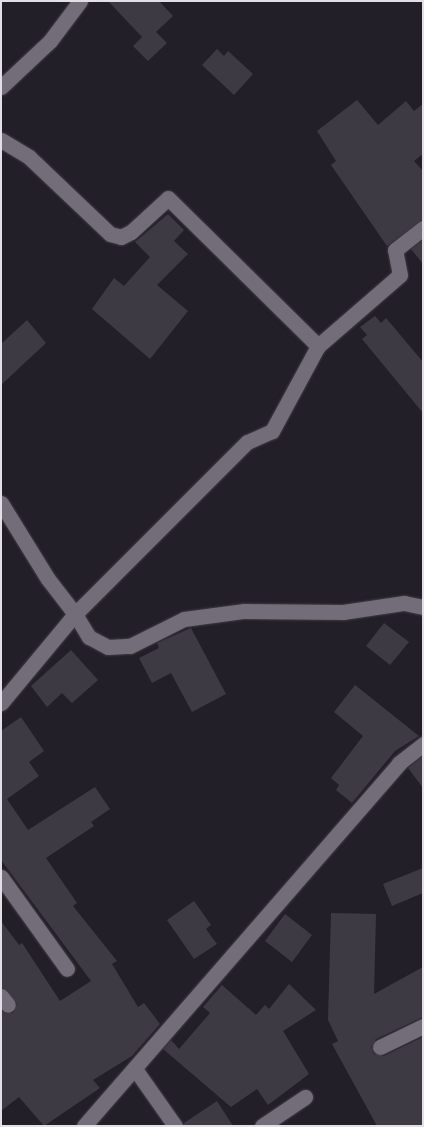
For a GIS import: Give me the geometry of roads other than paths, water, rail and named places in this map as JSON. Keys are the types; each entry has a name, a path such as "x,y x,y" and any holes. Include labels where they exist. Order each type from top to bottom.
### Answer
{"street":[{"path":"1,87 50,41 80,1"},
{"path":"1,140 29,157 110,234 120,237 130,232 168,198 318,346"},
{"path":"1,704 75,614 247,442 272,431 318,346 400,275 395,250 423,228"},
{"path":"1,503 48,579 75,614 89,637 108,647 130,646 184,619 244,612 343,612 404,603 423,607"},
{"path":"84,1126 399,763 423,744"},
{"path":"1,878 67,969"},
{"path":"380,1047 423,1026"},
{"path":"135,1069 175,1126"},
{"path":"262,1126 305,1097"}]}
